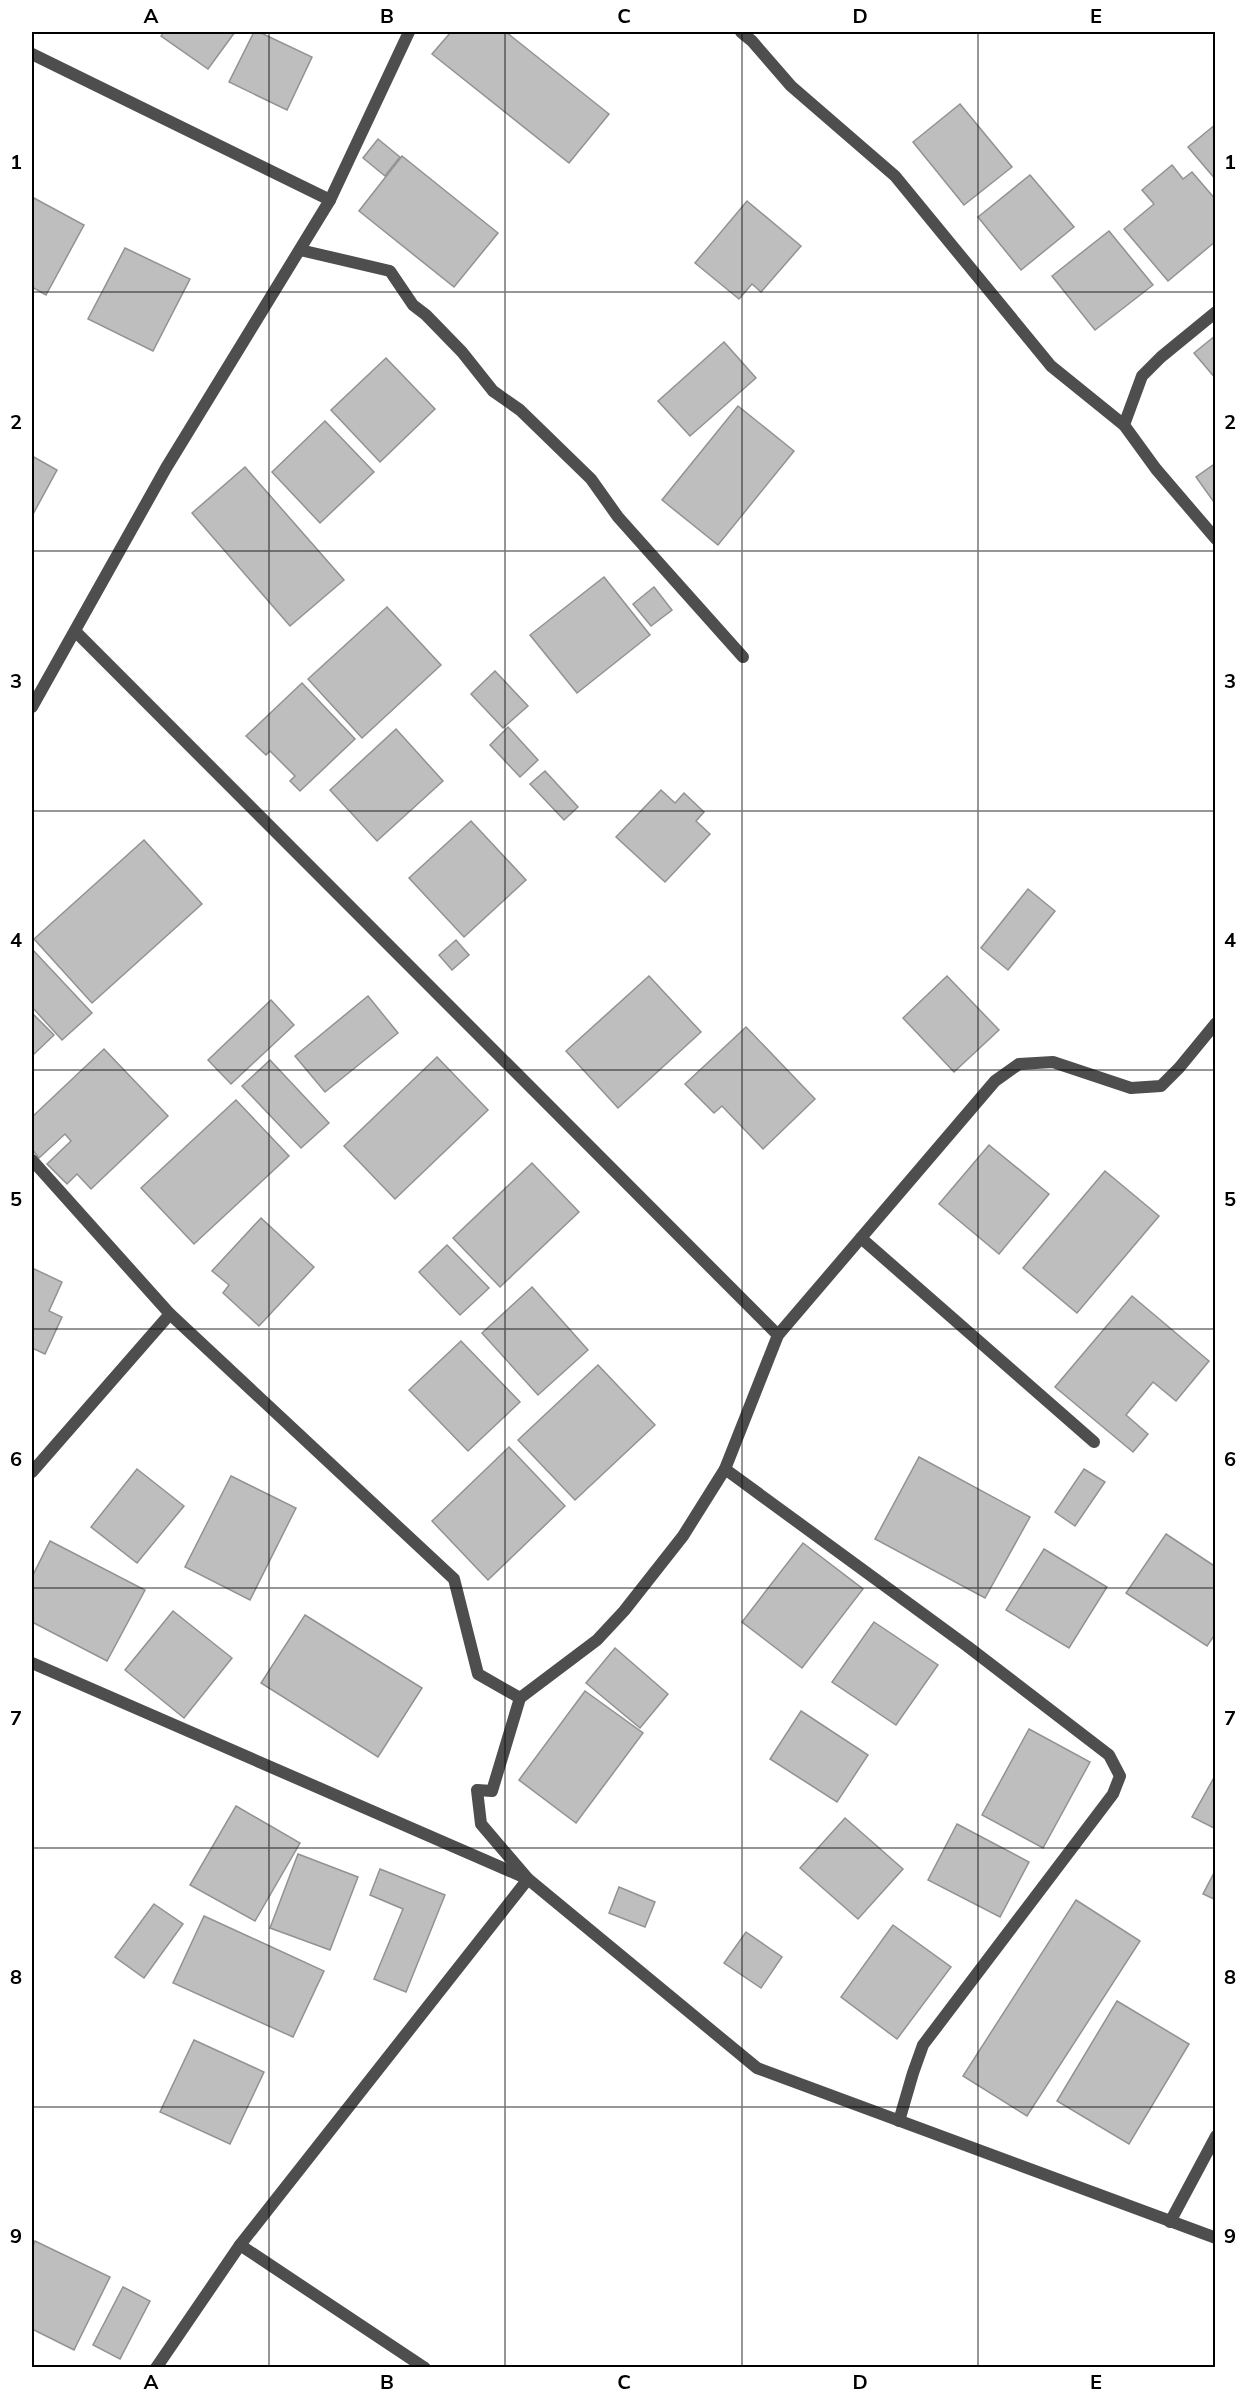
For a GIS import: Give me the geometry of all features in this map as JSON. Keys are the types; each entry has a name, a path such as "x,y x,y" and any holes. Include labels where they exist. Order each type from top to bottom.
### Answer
{"street":[{"path":"32,707 166,468 330,200 409,32"},
{"path":"741,32 752,41 791,86 895,176 1051,366 1124,425 1156,469 1215,539"},
{"path":"32,54 330,200"},
{"path":"300,250 390,271 413,305 462,352 493,391 520,410 591,479 618,517 743,657"},
{"path":"1124,425 1142,376 1215,312"},
{"path":"75,631 778,1335"},
{"path":"1215,1023 1179,1068 1161,1086 1131,1088 1053,1062 1018,1064 995,1081 778,1335 725,1468 683,1536 624,1611 597,1640 520,1698 492,1791 477,1790 481,1824 528,1879 757,2068 1215,2238"},
{"path":"32,1160 170,1314 454,1579 478,1674 520,1698"},
{"path":"861,1238 1094,1442"},
{"path":"32,1472 170,1314"},
{"path":"725,1468 967,1646 1109,1755 1120,1776 1113,1794 923,2045 912,2073 899,2121"},
{"path":"32,1663 528,1879"},
{"path":"156,2367 240,2245 528,1879"},
{"path":"1170,2222 1215,2136"},
{"path":"240,2245 425,2367"}],"building":[{"path":"164,32 235,32 208,69 161,36"},
{"path":"254,32 259,32 312,57 287,110 229,82"},
{"path":"451,32 506,32 609,114 569,163 432,54"},
{"path":"960,104 1012,167 964,205 913,142"},
{"path":"1216,124 1216,180 1188,147"},
{"path":"378,139 400,157 385,176 363,158"},
{"path":"402,156 498,233 454,287 359,211"},
{"path":"1172,165 1183,179 1192,172 1216,200 1216,241 1168,281 1124,229 1154,204 1142,190"},
{"path":"1030,175 1074,227 1021,270 978,217"},
{"path":"32,197 84,225 46,295 32,287"},
{"path":"747,201 801,246 761,292 752,284 739,299 695,263"},
{"path":"1109,231 1153,285 1095,330 1052,276"},
{"path":"125,248 190,279 153,351 88,319"},
{"path":"1216,335 1216,379 1194,353"},
{"path":"724,342 756,378 690,436 658,401"},
{"path":"386,358 435,409 380,462 331,410"},
{"path":"738,406 794,451 718,545 662,500"},
{"path":"325,421 374,472 320,523 272,472"},
{"path":"32,456 57,470 32,516"},
{"path":"1216,463 1216,505 1196,477"},
{"path":"245,467 344,580 290,626 192,513"},
{"path":"604,577 650,635 577,693 530,635"},
{"path":"654,587 672,610 651,626 633,604"},
{"path":"387,607 441,665 362,738 308,679"},
{"path":"495,671 528,706 503,728 471,694"},
{"path":"302,683 355,739 300,791 290,781 295,776 270,751 266,755 246,736"},
{"path":"508,727 538,760 520,777 490,745"},
{"path":"396,729 443,781 377,841 330,790"},
{"path":"545,771 578,807 564,820 530,784"},
{"path":"661,790 675,803 684,793 704,812 696,821 710,834 665,882 616,837"},
{"path":"471,821 526,880 464,937 409,878"},
{"path":"144,840 202,904 92,1003 34,939"},
{"path":"1028,889 1055,911 1008,970 981,948"},
{"path":"456,940 469,955 452,970 439,955"},
{"path":"32,949 92,1013 62,1040 32,1007"},
{"path":"649,976 701,1032 618,1108 566,1051"},
{"path":"947,976 999,1030 954,1072 903,1018"},
{"path":"368,996 398,1033 325,1092 295,1056"},
{"path":"271,1000 294,1025 231,1084 208,1060"},
{"path":"32,1013 54,1035 33,1055 32,1054"},
{"path":"746,1027 815,1099 763,1149 722,1106 714,1113 685,1084"},
{"path":"104,1049 168,1116 91,1189 77,1174 67,1184 47,1164 71,1141 65,1134 39,1158 32,1149 32,1117"},
{"path":"437,1057 488,1110 395,1199 344,1146"},
{"path":"270,1060 329,1123 301,1148 242,1086"},
{"path":"236,1100 289,1156 194,1244 141,1188"},
{"path":"989,1145 1049,1194 999,1254 939,1204"},
{"path":"532,1163 579,1212 500,1287 453,1238"},
{"path":"1105,1171 1159,1216 1077,1313 1023,1268"},
{"path":"261,1218 314,1267 259,1326 223,1293 229,1285 212,1271"},
{"path":"447,1245 489,1288 460,1315 419,1272"},
{"path":"32,1268 62,1282 49,1311 62,1317 45,1354 32,1348"},
{"path":"532,1287 588,1350 538,1395 482,1333"},
{"path":"1132,1296 1209,1361 1176,1401 1153,1382 1126,1415 1148,1434 1133,1452 1055,1387"},
{"path":"461,1341 520,1402 468,1451 409,1390"},
{"path":"598,1365 655,1425 575,1500 518,1440"},
{"path":"509,1447 565,1506 488,1580 432,1521"},
{"path":"919,1457 1030,1517 985,1598 875,1539"},
{"path":"137,1469 184,1506 137,1563 91,1527"},
{"path":"1084,1469 1105,1482 1075,1526 1055,1512"},
{"path":"231,1476 296,1508 250,1600 185,1567"},
{"path":"1166,1534 1216,1567 1216,1633 1207,1646 1126,1593"},
{"path":"50,1541 145,1590 107,1661 32,1622 32,1577"},
{"path":"803,1543 863,1589 802,1668 742,1622"},
{"path":"1044,1549 1107,1587 1069,1648 1006,1610"},
{"path":"173,1611 232,1658 184,1718 125,1670"},
{"path":"305,1615 422,1688 378,1757 261,1683"},
{"path":"874,1622 938,1665 896,1725 832,1682"},
{"path":"615,1648 668,1694 640,1728 586,1683"},
{"path":"585,1691 643,1733 576,1823 519,1780"},
{"path":"801,1711 868,1755 837,1802 770,1759"},
{"path":"1029,1729 1090,1762 1043,1848 982,1815"},
{"path":"1216,1774 1216,1829 1192,1817"},
{"path":"236,1806 300,1843 255,1921 190,1885"},
{"path":"845,1818 903,1869 858,1919 800,1868"},
{"path":"957,1824 1029,1862 1000,1917 928,1880"},
{"path":"298,1854 358,1877 330,1950 270,1928"},
{"path":"380,1869 445,1895 406,1992 374,1979 403,1909 370,1895"},
{"path":"1216,1869 1216,1900 1203,1894"},
{"path":"619,1887 655,1902 645,1927 609,1913"},
{"path":"1076,1900 1140,1941 1027,2116 963,2076"},
{"path":"154,1904 183,1924 144,1978 115,1957"},
{"path":"204,1916 324,1971 293,2037 173,1983"},
{"path":"893,1925 951,1967 897,2039 841,1997"},
{"path":"746,1932 782,1957 761,1988 724,1963"},
{"path":"1117,2001 1189,2044 1129,2144 1057,2101"},
{"path":"194,2040 264,2072 230,2144 160,2112"},
{"path":"35,2241 110,2277 74,2350 32,2329 32,2248"},
{"path":"123,2287 150,2301 120,2359 93,2345"}]}
